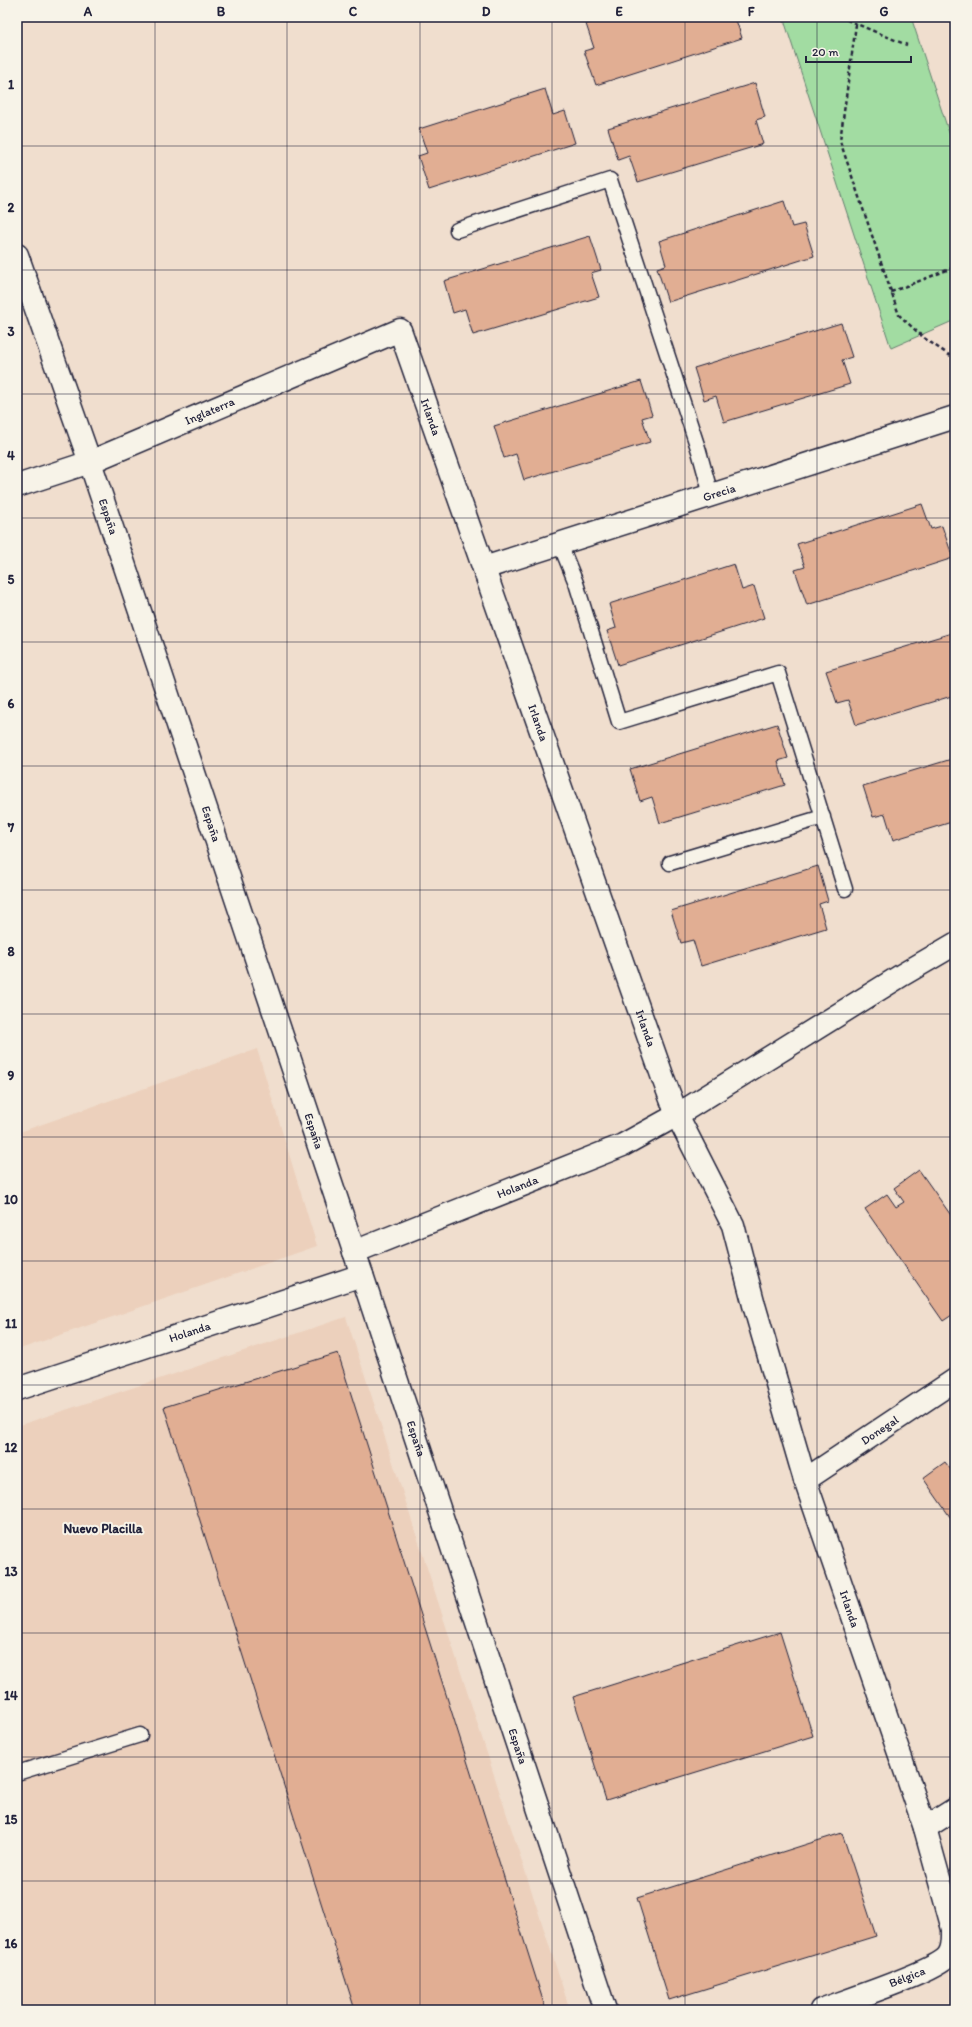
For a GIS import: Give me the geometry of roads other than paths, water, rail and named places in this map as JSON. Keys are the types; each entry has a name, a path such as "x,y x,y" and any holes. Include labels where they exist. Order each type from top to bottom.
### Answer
{"street":[{"name":"España","path":"17,254 90,462 362,1275 605,2010"},
{"name":"Inglaterra","path":"17,486 90,462 400,330"},
{"name":"Irlanda","path":"400,330 677,1115 733,1225 754,1305 805,1480 925,1828 948,1912"},
{"name":"Grecia","path":"484,568 955,417"},
{"name":"Holanda","path":"354,1252 623,1145 677,1115 902,975 955,944"},
{"name":"Holanda","path":"17,1389 362,1275"},
{"name":"Donegal","path":"805,1480 955,1380"},
{"path":"925,1828 955,1809"},
{"name":"Bélgica","path":"821,2010 931,1968 948,1956 954,1943 953,1929 948,1912"}],"lane":[{"path":"457,230 610,180 699,451 711,495"},
{"path":"560,544 576,583 619,722 778,673 845,888"},
{"path":"670,863 823,817"},
{"path":"17,1773 140,1735"}],"district":[{"name":"Nuevo Placilla","path":"103,1528"}]}
